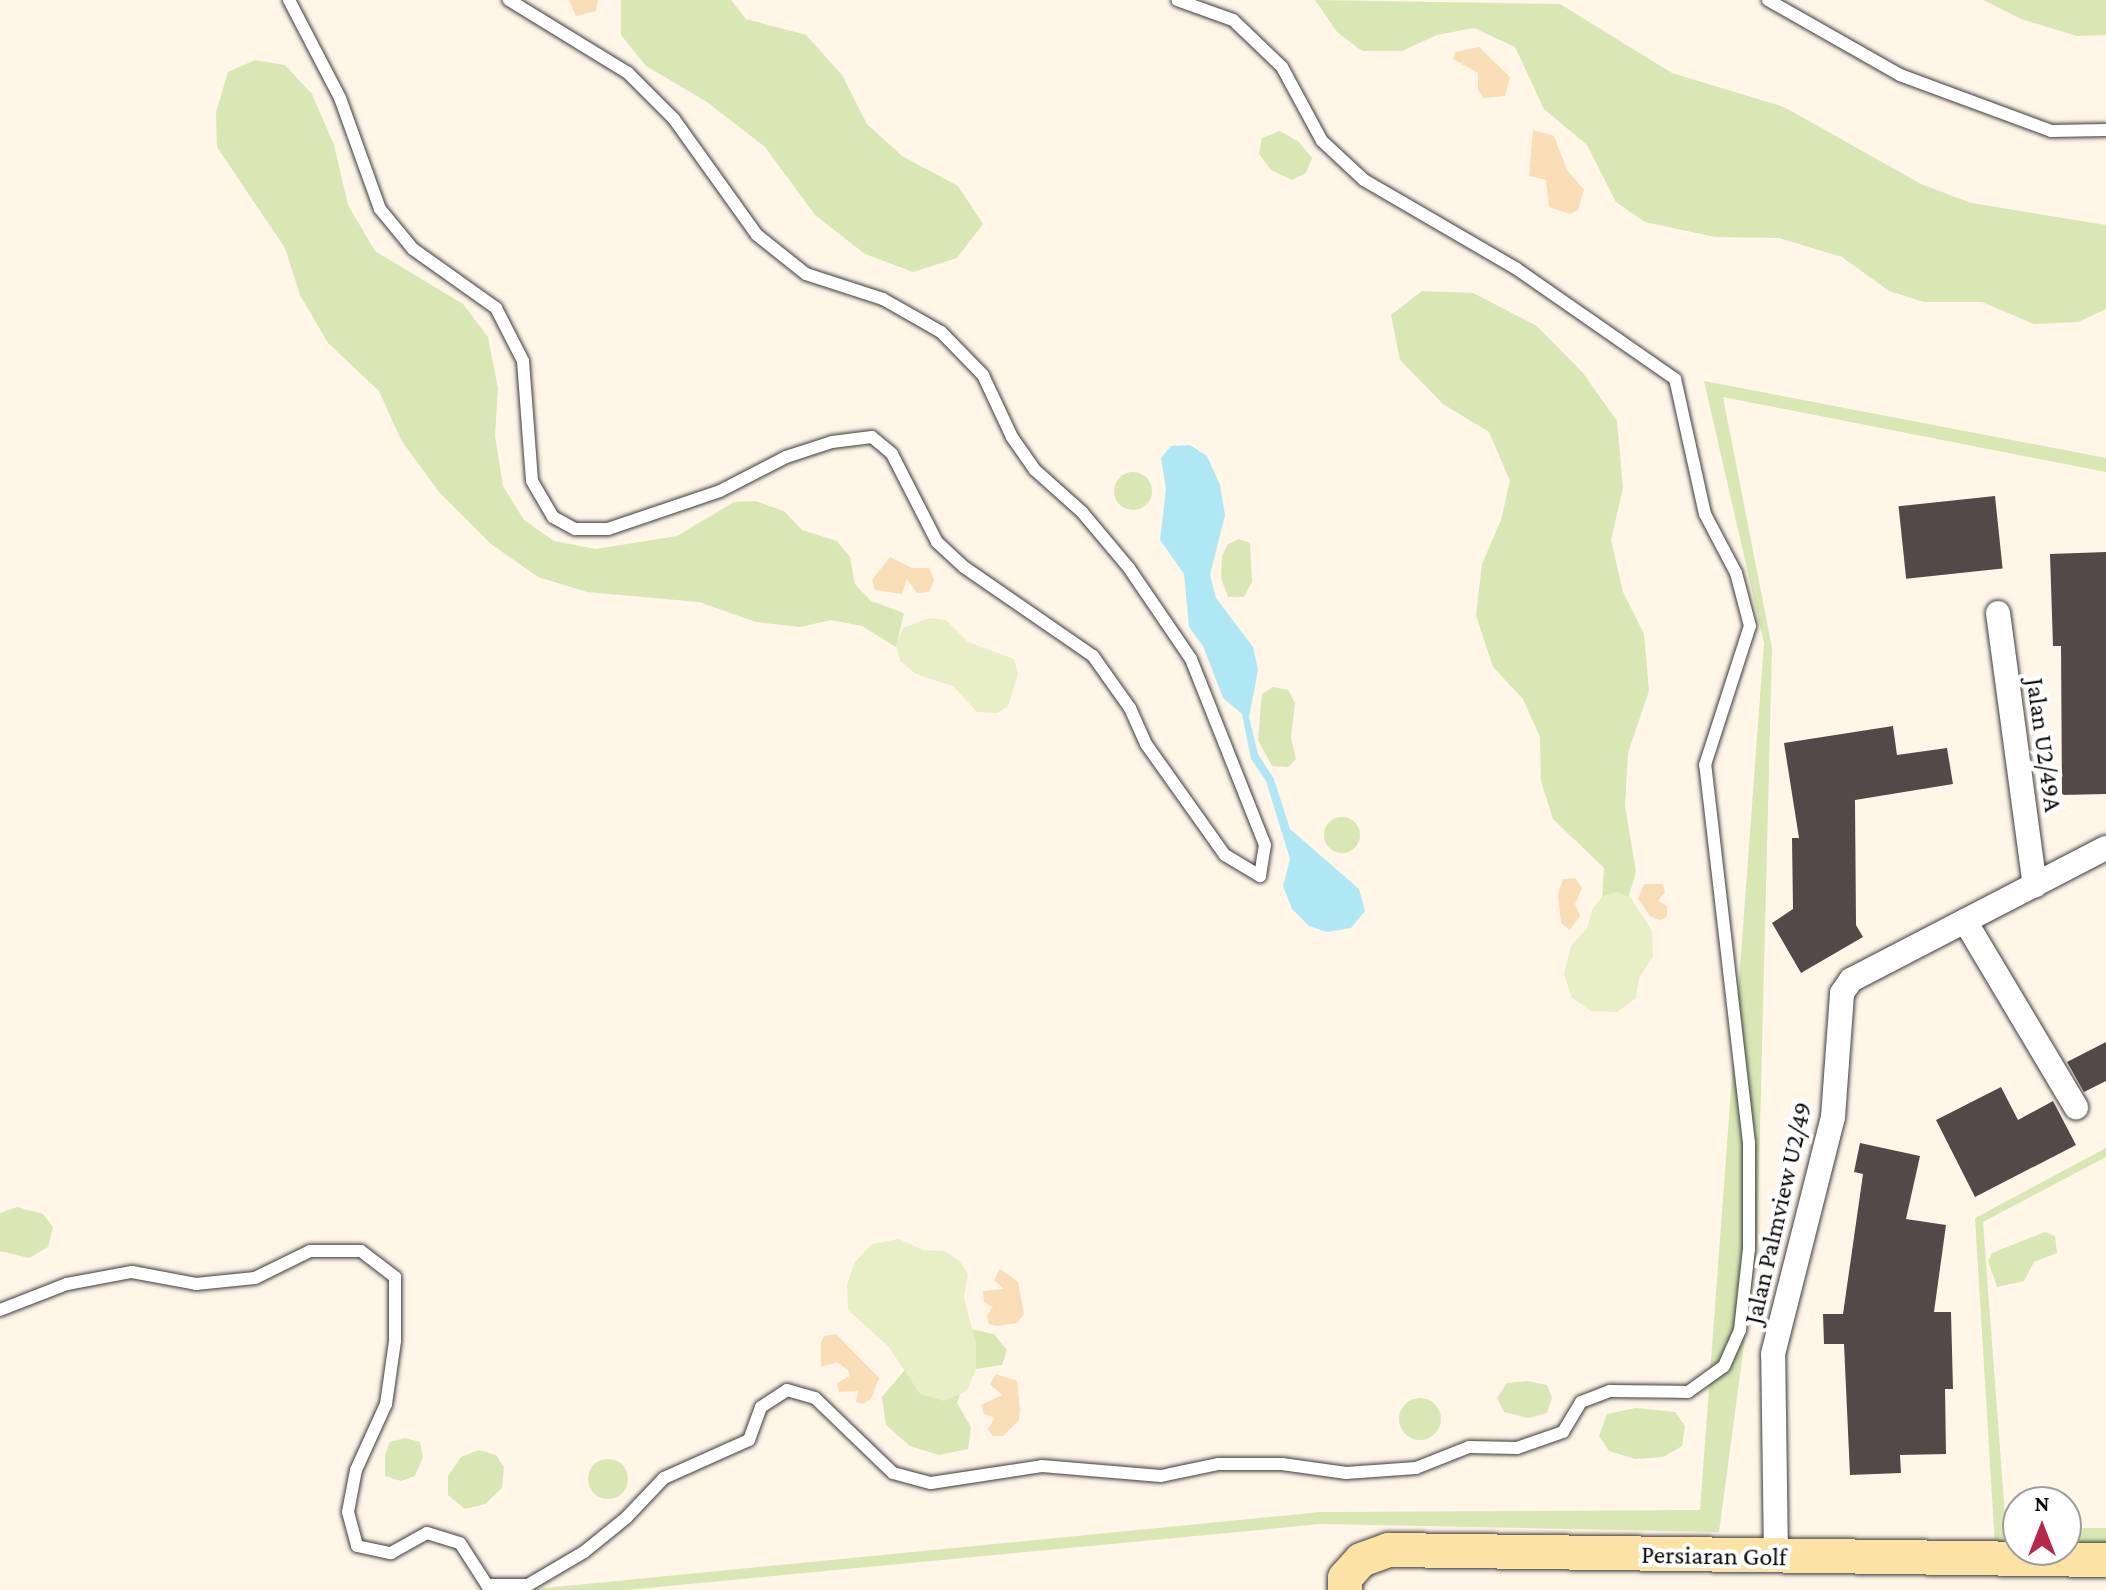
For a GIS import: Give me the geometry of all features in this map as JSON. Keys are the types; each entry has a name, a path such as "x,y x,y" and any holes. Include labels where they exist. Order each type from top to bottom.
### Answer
{"street":[{"name":"Jalan U2/49A","path":"1998,613 2035,885"},
{"name":"Jalan Palmview U2/49","path":"1776,1557 1773,1354 1833,1117 1842,993 1851,980 2106,848"},
{"path":"1965,921 2076,1107"},
{"name":"Persiaran Golf","path":"1345,1590 1345,1578 1361,1560 1389,1550 2106,1560"}],"lane":[{"path":"289,0 340,98 380,209 413,249 496,308 523,361 532,481 553,517 575,529 608,529 720,491 786,457 832,442 872,437 892,454 937,542 964,567 1093,656 1130,708 1146,744 1225,855 1260,876 1265,845 1191,659 1129,568 1082,512 1035,470 1012,437 983,375 929,325 883,299 806,274 757,235 674,119 628,73 509,0"},
{"path":"0,1310 67,1284 132,1272 196,1284 255,1278 310,1251 361,1251 395,1277 395,1341 386,1404 356,1470 348,1512 357,1546 391,1553 427,1533 460,1543 487,1585 528,1585 584,1552 626,1518 664,1478 749,1440 761,1407 787,1390 815,1398 893,1473 931,1483 1042,1466 1161,1476 1218,1464 1282,1464 1346,1473 1416,1468 1469,1447 1517,1448 1563,1432 1581,1402 1610,1391 1688,1392 1724,1366 1740,1330 1749,1249 1749,1143 1705,765 1750,626 1736,573 1705,514 1675,379 1517,269 1364,180 1322,141 1282,67 1253,39 1233,20 1177,0"},
{"path":"1768,0 1900,75 2051,131 2106,130"}],"green space":[{"path":"621,0 731,0 746,19 806,35 842,75 867,124 902,156 958,186 983,224 957,258 913,272 865,254 815,215 765,147 707,102 646,66 621,35"},
{"path":"1315,0 1560,4 1672,73 1784,107 1921,184 1971,203 2106,225 2106,309 2078,322 2034,324 1982,302 1924,302 1889,291 1842,257 1779,238 1715,237 1645,222 1616,202 1587,145 1544,109 1515,47 1474,28 1437,35 1402,51 1362,51 1337,32"},
{"path":"1983,0 2106,0 2106,35 2077,36 2021,19"},
{"path":"255,60 285,65 312,94 334,145 348,205 375,251 463,304 488,337 498,388 495,436 503,486 524,520 554,541 596,549 677,536 734,502 755,501 784,511 802,530 837,541 850,557 855,584 871,601 904,613 896,647 862,626 831,620 800,627 756,622 699,602 587,592 538,577 491,544 439,492 401,440 379,391 328,343 300,295 285,248 217,147 216,112 228,72"},
{"path":"1280,131 1299,142 1312,158 1306,173 1292,180 1271,170 1259,154 1262,138"},
{"path":"1422,291 1473,293 1537,326 1583,373 1617,421 1623,488 1611,540 1623,592 1644,634 1649,691 1628,753 1625,806 1636,872 1623,916 1601,917 1604,868 1553,819 1541,781 1540,737 1523,699 1493,667 1476,615 1482,564 1501,520 1510,481 1489,432 1443,404 1400,360 1391,315"},
{"path":"1704,381 2106,458 2106,472 1723,397 1772,648 1757,1248 1719,1532 1321,1524 626,1590 525,1590 1321,1512 1700,1510 1764,643"},
{"path":"1133,472 1146,478 1152,491 1146,504 1133,510 1120,504 1114,491 1120,478"},
{"path":"1239,539 1250,543 1252,582 1244,597 1228,597 1221,578 1222,556 1228,544"},
{"path":"929,618 946,620 968,642 1014,659 1018,674 1008,706 997,713 977,712 953,686 916,674 900,661 896,645 903,628"},
{"path":"1273,687 1288,690 1295,703 1291,738 1296,759 1288,767 1272,766 1258,740 1262,694"},
{"path":"1342,817 1355,822 1360,835 1355,848 1342,853 1329,848 1324,835 1329,822"},
{"path":"1617,892 1631,898 1652,931 1653,957 1639,978 1636,998 1617,1012 1591,1011 1572,998 1564,974 1571,946 1587,928 1593,908 1603,896"},
{"path":"2106,1148 2106,1157 1983,1222 2003,1486 2002,1546 1995,1546 1975,1218"},
{"path":"17,1207 43,1214 53,1227 48,1247 29,1258 0,1251 0,1213"},
{"path":"2045,1232 2055,1236 2057,1253 2034,1262 2024,1281 1997,1287 1988,1261 1992,1253"},
{"path":"899,1239 923,1250 944,1251 959,1260 968,1274 964,1298 976,1343 976,1369 967,1391 944,1401 920,1394 888,1346 848,1310 847,1284 855,1262 872,1244"},
{"path":"956,1326 994,1334 1007,1350 1002,1365 969,1370 957,1403 971,1427 968,1449 939,1455 910,1446 886,1425 882,1397 909,1365"},
{"path":"1527,1381 1547,1385 1552,1398 1547,1413 1528,1418 1504,1412 1497,1398 1507,1383"},
{"path":"1420,1398 1435,1404 1441,1419 1435,1434 1420,1440 1405,1434 1399,1419 1405,1404"},
{"path":"1636,1408 1675,1412 1685,1426 1682,1446 1663,1457 1635,1459 1609,1451 1599,1436 1607,1414"},
{"path":"405,1438 420,1442 423,1457 415,1476 401,1481 385,1476 385,1455 390,1442"},
{"path":"479,1450 496,1455 504,1467 502,1488 485,1504 465,1509 448,1495 448,1476 461,1457"},
{"path":"608,1459 622,1465 628,1479 622,1493 608,1499 594,1493 588,1479 594,1465"},
{"path":"2082,1528 2106,1528 2106,1545 2082,1545"}],"sand":[{"path":"569,0 598,0 596,11 576,16"},
{"path":"1479,47 1510,77 1505,96 1484,98 1478,90 1478,73 1453,59 1455,52"},
{"path":"1533,130 1554,136 1567,170 1584,190 1578,210 1570,214 1549,207 1546,180 1529,176"},
{"path":"890,557 912,568 929,568 934,580 929,592 917,593 907,579 902,594 875,590 872,580"},
{"path":"1575,878 1582,888 1575,904 1580,916 1570,930 1561,923 1558,894 1563,879"},
{"path":"1644,884 1663,884 1665,892 1658,901 1667,906 1667,917 1660,920 1650,916 1638,899"},
{"path":"1000,1269 1018,1282 1024,1314 1017,1323 997,1326 989,1324 987,1315 993,1307 984,1302 983,1291 1004,1289 994,1280"},
{"path":"836,1334 879,1378 871,1399 863,1404 856,1402 858,1391 839,1392 837,1383 850,1376 848,1370 837,1362 821,1367 821,1342 824,1336"},
{"path":"996,1374 1017,1381 1019,1420 1003,1436 993,1436 988,1429 995,1418 984,1414 981,1405 1002,1395 990,1384"}],"water":[{"path":"1190,445 1207,456 1220,485 1225,515 1210,575 1216,598 1253,647 1258,670 1249,717 1258,754 1274,779 1290,829 1359,889 1365,911 1351,928 1327,932 1309,926 1292,909 1283,886 1290,859 1266,781 1251,759 1242,714 1223,698 1203,646 1189,627 1184,574 1160,540 1166,489 1161,458 1171,446"}],"building":[{"path":"1995,496 2003,569 1906,579 1899,506"},
{"path":"2106,552 2106,794 2062,795 2061,646 2053,646 2050,554"},
{"path":"1893,726 1897,755 1947,748 1953,784 1855,800 1856,925 1863,937 1801,973 1772,923 1793,909 1792,838 1799,838 1784,743"},
{"path":"2106,1042 2106,1081 2084,1092 2067,1062"},
{"path":"2001,1087 2018,1120 2053,1101 2076,1145 1975,1197 1936,1120"},
{"path":"1860,1143 1920,1156 1906,1219 1946,1225 1934,1312 1951,1312 1953,1389 1945,1389 1946,1454 1900,1455 1901,1473 1850,1475 1844,1344 1824,1344 1823,1314 1843,1314 1863,1174 1854,1172"}]}
